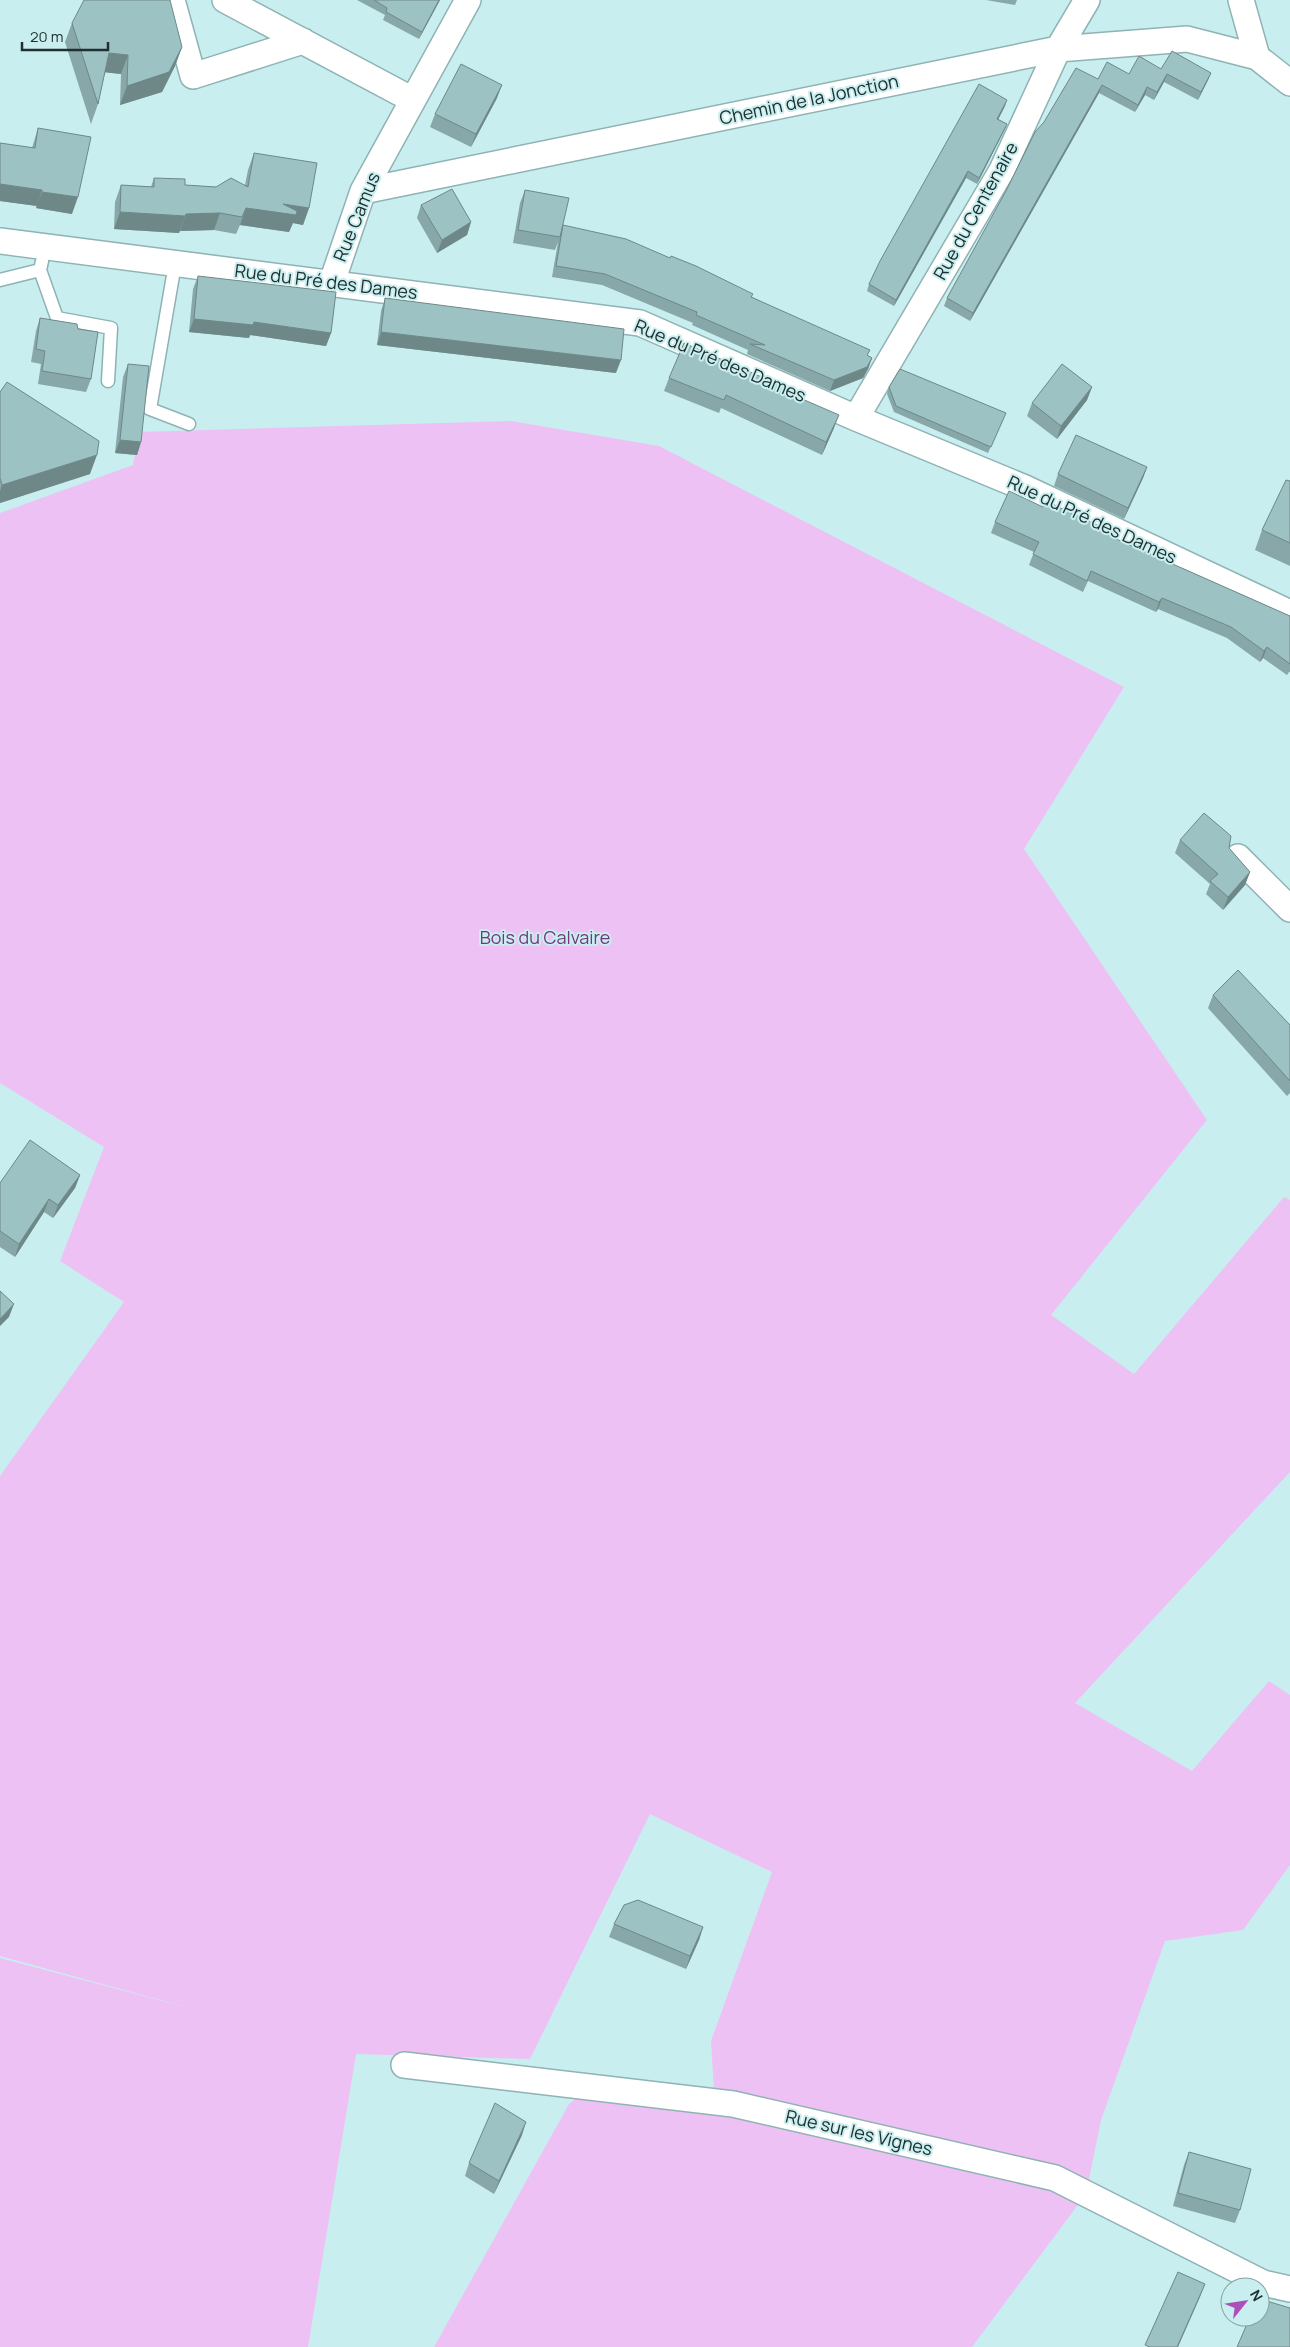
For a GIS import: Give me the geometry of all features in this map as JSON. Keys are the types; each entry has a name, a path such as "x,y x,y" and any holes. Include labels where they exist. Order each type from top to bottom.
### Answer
{"street":[{"path":"172,0 194,76 303,42"},
{"path":"225,0 414,100"},
{"name":"Rue Camus","path":"332,282 364,192 468,0"},
{"name":"Rue du Centenaire","path":"856,418 1002,170 1058,49 1087,0"},
{"path":"1241,0 1257,57"},
{"name":"Chemin de la Jonction","path":"364,192 1058,49 1188,39 1257,57 1290,83"},
{"name":"Rue du Pré des Dames","path":"6,245 42,258 175,264 332,282 640,323 856,418 1025,488 1290,613"},
{"path":"1238,857 1290,909"},
{"name":"Rue sur les Vignes","path":"404,2065 733,2104 1055,2178 1263,2283 1290,2288"}],"lane":[{"path":"0,280 42,258 57,318 110,328 108,382"},
{"path":"175,264 150,409 189,424"}],"green space":[{"name":"Bois du Calvaire","path":"511,421 659,446 1124,687 1024,849 1207,1120 1051,1315 1134,1374 1284,1197 1290,1200 1290,1472 1075,1703 1192,1771 1269,1681 1290,1695 1290,1865 1243,1930 1165,1941 1101,2120 1086,2194 972,2347 434,2347 569,2104 578,2097 715,2107 711,2041 772,1872 650,1814 530,2059 356,2054 308,2347 0,2347 0,1958 204,2012 0,1956 0,1476 124,1302 60,1261 104,1147 0,1083 0,513 133,465 139,432"}],"building":[{"path":"84,0 170,0 182,47 169,72 127,86 128,55 109,53 98,104 72,23"},
{"path":"374,0 439,0 422,32 386,12 387,8"},
{"path":"1172,51 1211,73 1201,92 1167,74 1157,92 1147,87 1138,105 1102,85 973,313 947,298 1006,191 1035,132 1044,122 1076,68 1098,79 1107,62 1129,74 1139,56 1161,69"},
{"path":"461,64 502,85 476,134 435,114"},
{"path":"979,84 1007,100 997,119 1007,124 979,178 968,171 896,300 869,284"},
{"path":"38,128 91,137 78,197 0,184 0,143 35,148"},
{"path":"254,153 317,163 309,208 283,204 297,211 296,215 246,208 242,217 220,213 186,214 185,216 120,212 121,185 154,187 154,178 185,179 185,185 216,187 231,178 248,187"},
{"path":"452,189 471,222 442,240 421,205"},
{"path":"525,190 569,198 560,237 518,230"},
{"path":"563,225 626,239 670,258 671,256 696,266 753,294 751,297 870,350 867,355 872,358 867,367 834,380 750,344 765,345 696,315 697,312 605,274 556,266"},
{"path":"198,276 336,292 331,333 254,322 253,325 194,319"},
{"path":"385,298 624,329 621,360 381,332"},
{"path":"40,318 77,324 78,329 98,332 91,379 42,371 45,351 36,349"},
{"path":"684,343 798,393 793,395 839,415 826,442 726,395 724,400 669,378"},
{"path":"128,364 149,366 141,442 120,440"},
{"path":"1062,364 1092,387 1061,426 1032,403"},
{"path":"900,369 1006,413 991,447 896,406 889,387"},
{"path":"7,382 99,441 97,455 2,485 0,478 0,392"},
{"path":"1076,435 1147,467 1128,508 1058,474"},
{"path":"1286,480 1290,481 1290,543 1262,530"},
{"path":"1009,491 1043,507 1046,501 1116,534 1114,538 1290,616 1290,664 1267,647 1264,651 1231,627 1162,598 1159,602 1091,571 1087,581 1033,554 1039,542 995,522"},
{"path":"1204,813 1231,836 1229,848 1250,872 1228,897 1210,881 1218,874 1180,840"},
{"path":"1238,970 1290,1025 1290,1081 1213,995"},
{"path":"30,1140 80,1175 58,1205 49,1199 19,1244 0,1231 0,1183"},
{"path":"0,1291 14,1304 0,1319"},
{"path":"638,1900 703,1927 690,1956 614,1924 624,1905"},
{"path":"495,2103 526,2122 499,2181 469,2163"},
{"path":"1189,2152 1251,2169 1240,2210 1178,2193"},
{"path":"1178,2272 1205,2284 1177,2347 1150,2347 1145,2345"},
{"path":"1270,2302 1290,2308 1290,2347 1237,2347 1246,2327 1270,2327"}]}
